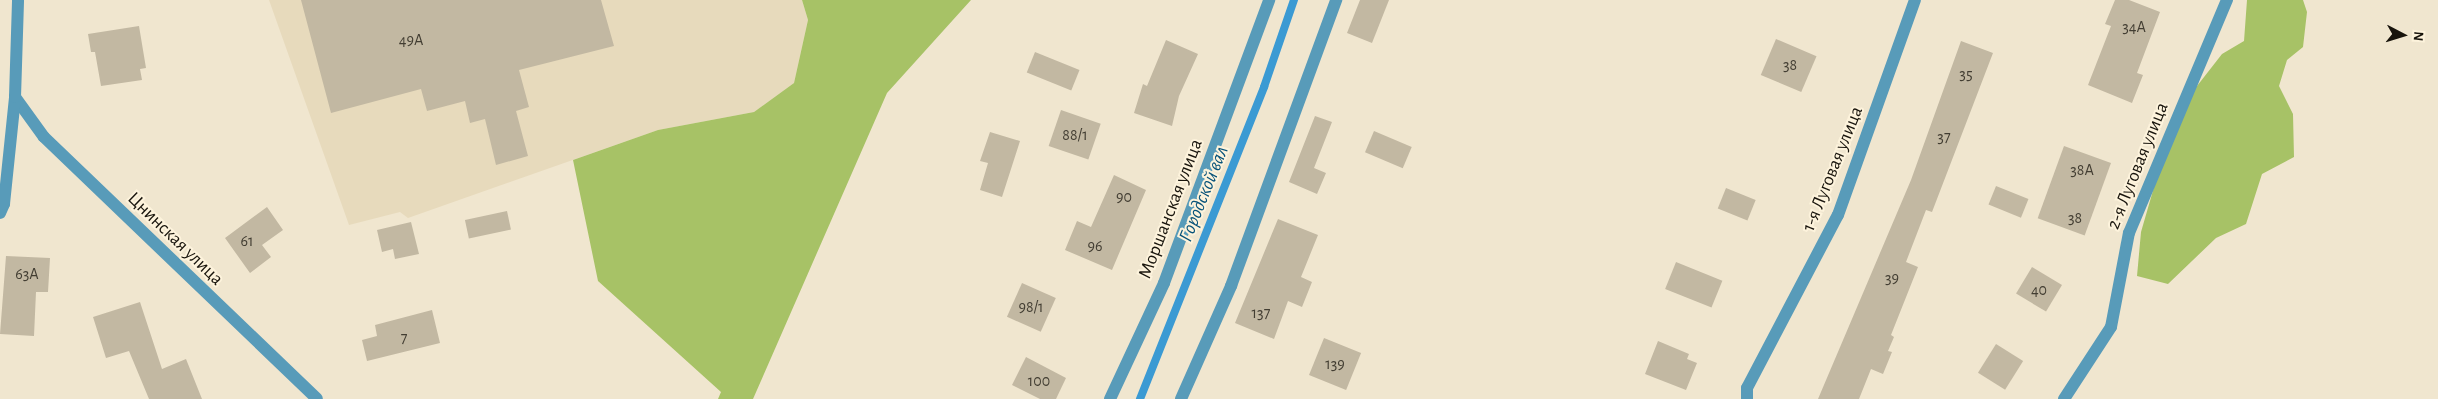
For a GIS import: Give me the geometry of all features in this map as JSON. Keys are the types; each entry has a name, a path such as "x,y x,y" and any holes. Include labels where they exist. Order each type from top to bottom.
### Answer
{"street":[{"path":"0,213 4,204 16,97 18,0"},
{"name":"Моршанская улица","path":"1110,399 1164,283 1269,0"},
{"path":"1181,399 1231,286 1336,0"},
{"name":"1-я Луговая улица","path":"1747,399 1747,388 1838,215 1915,0"},
{"name":"2-я Луговая улица","path":"2064,399 2111,328 2129,233 2227,0"},
{"name":"Цнинская улица","path":"16,97 44,137 317,399"}],"shaded area":[{"path":"269,0 802,0 808,20 794,83 754,112 658,130 408,218 400,212 349,225"}],"green space":[{"path":"802,0 971,0 887,93 753,399 718,399 721,392 598,281 573,160 658,130 754,112 794,83 808,20"},
{"path":"2247,0 2303,0 2307,12 2303,47 2287,60 2279,86 2293,114 2294,157 2262,174 2246,224 2216,238 2168,284 2137,276 2141,232 2163,156 2190,95 2222,54 2244,41"}],"building":[{"path":"301,0 601,0 614,46 519,70 529,107 516,111 528,156 496,165 485,119 470,123 465,101 427,111 421,89 331,113"},
{"path":"1360,0 1389,0 1372,43 1347,33"},
{"path":"2115,0 2129,0 2160,12 2137,73 2143,75 2132,103 2088,85 2111,26 2105,24"},
{"path":"139,26 146,68 140,69 142,80 101,86 95,52 91,52 88,34"},
{"path":"1776,39 1817,56 1801,92 1761,75"},
{"path":"1166,40 1198,54 1179,96 1172,126 1134,113 1143,84 1147,86"},
{"path":"1961,41 1993,53 1932,212 1926,210 1906,262 1918,267 1891,335 1894,337 1888,351 1892,352 1883,374 1871,369 1859,399 1818,399 1911,180"},
{"path":"1035,52 1080,70 1071,90 1027,72"},
{"path":"1061,110 1101,124 1088,160 1049,146"},
{"path":"1315,116 1332,122 1314,168 1326,173 1317,194 1289,182"},
{"path":"1374,131 1412,147 1403,168 1365,152"},
{"path":"990,132 1020,141 1002,197 980,190 988,163 980,161"},
{"path":"2064,146 2111,163 2085,235 2038,218"},
{"path":"1114,175 1146,190 1112,270 1065,250 1077,221 1091,227"},
{"path":"1996,186 2028,199 2021,218 1989,205"},
{"path":"1726,188 1756,200 1747,220 1718,208"},
{"path":"267,207 283,230 262,245 271,257 250,273 225,238"},
{"path":"507,211 511,230 469,239 465,220"},
{"path":"1278,219 1318,235 1301,277 1312,282 1302,307 1288,301 1274,339 1235,323"},
{"path":"411,222 419,254 395,259 393,249 382,252 377,230"},
{"path":"6,256 50,258 48,292 36,292 34,336 0,334"},
{"path":"1676,262 1722,281 1711,308 1665,289"},
{"path":"2032,267 2062,285 2046,312 2016,294"},
{"path":"1022,283 1056,298 1041,332 1007,317"},
{"path":"140,302 162,369 186,359 202,399 149,399 129,351 106,358 93,317"},
{"path":"432,310 440,343 367,361 362,340 377,336 375,325"},
{"path":"1324,338 1361,353 1346,390 1309,375"},
{"path":"1658,341 1689,354 1687,359 1697,363 1686,390 1645,374"},
{"path":"1996,344 2023,361 2005,390 1978,373"},
{"path":"1026,357 1066,378 1056,399 1040,399 1012,385"}],"waterway":[{"name":"Городской вал","path":"1140,399 1264,87 1294,0"}]}
